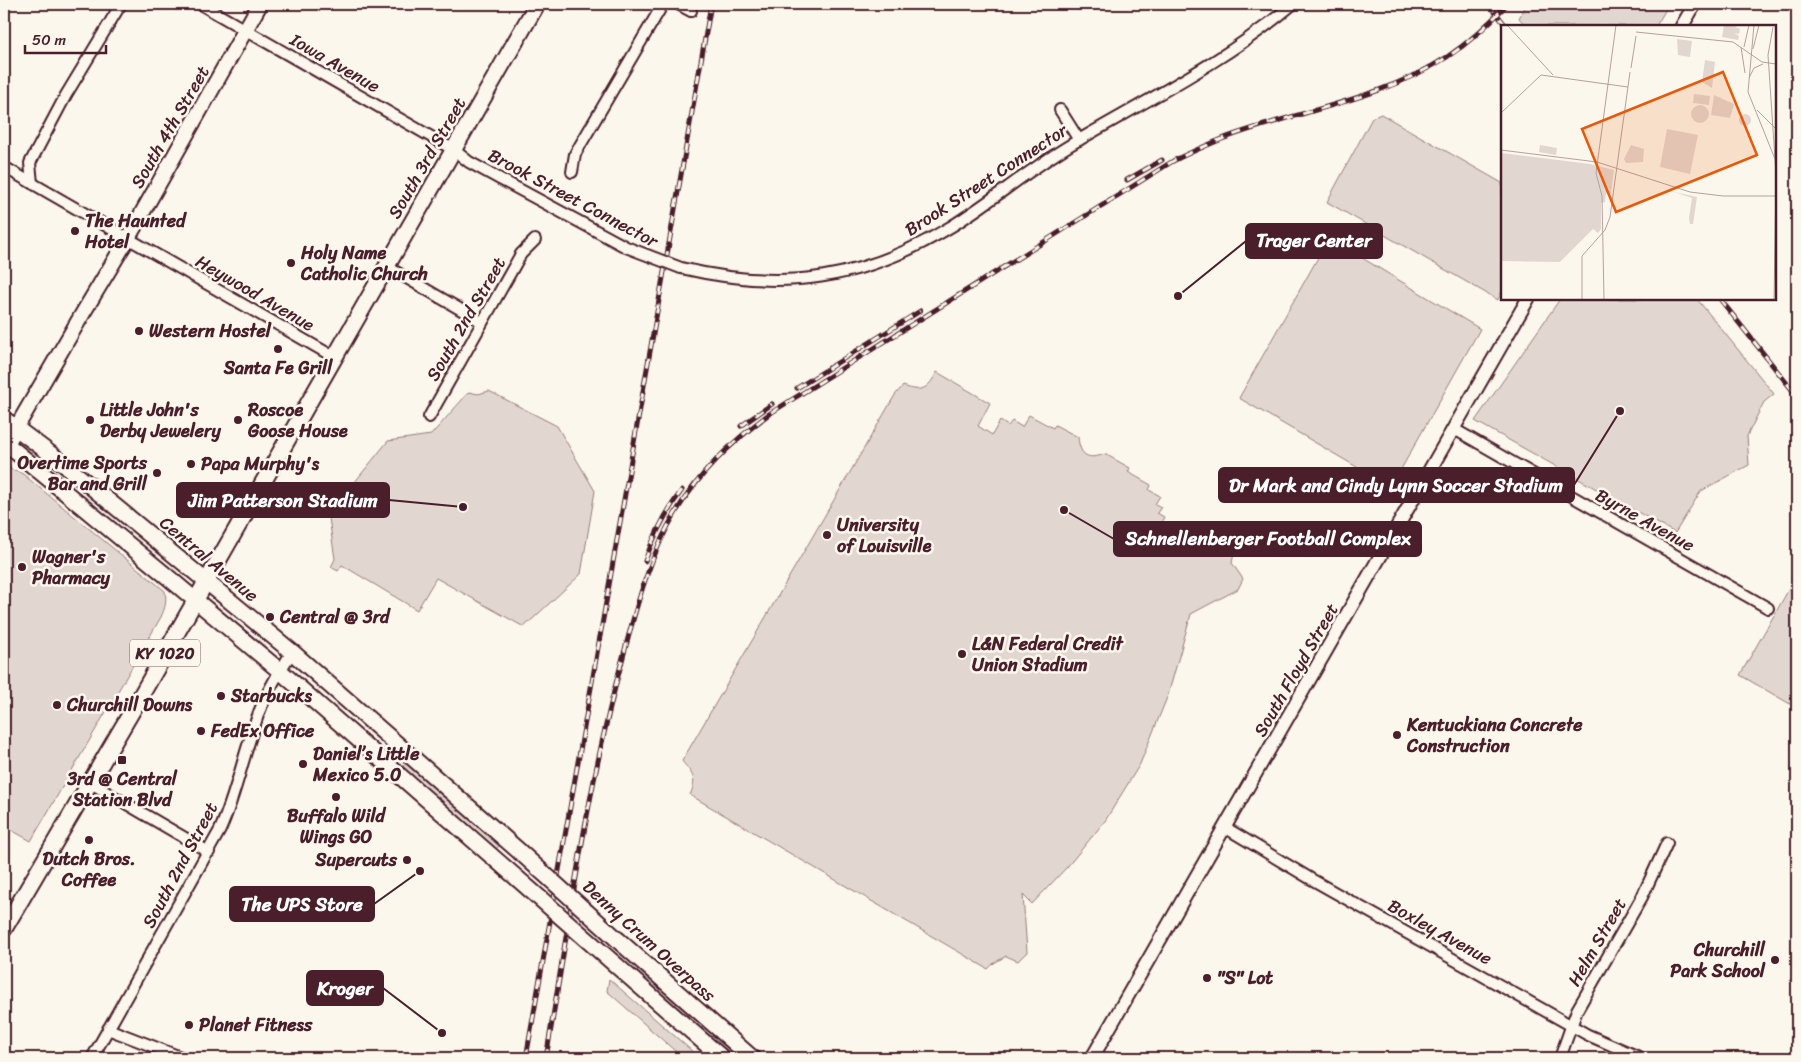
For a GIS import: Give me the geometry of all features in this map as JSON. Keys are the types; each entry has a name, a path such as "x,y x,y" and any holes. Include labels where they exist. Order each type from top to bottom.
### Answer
{"main road":[{"name":"South 4th Street","path":"5,445 10,423 128,238 260,4"},
{"name":"South 3rd Street","path":"4,929 537,4"},
{"name":"Central Avenue","path":"10,423 74,472 292,652 520,852"},
{"path":"5,445 280,671 722,1058"},
{"name":"Denny Crum Overpass","path":"520,852 752,1058"}],"street":[{"path":"32,183 30,163 66,95 121,4"},
{"name":"Iowa Avenue","path":"200,4 454,150"},
{"path":"572,172 575,154 663,4"},
{"path":"678,4 691,11"},
{"name":"Brook Street Connector","path":"454,150 469,162 609,238 644,255 681,268 742,279 798,279 826,276 852,270 897,255 952,225 1078,140 1189,76 1240,43 1293,4"},
{"path":"1683,25 1695,4"},
{"path":"1060,110 1078,140"},
{"name":"Heywood Avenue","path":"4,167 334,357"},
{"name":"South 2nd Street","path":"428,417 521,254 535,240"},
{"path":"386,266 482,322"},
{"name":"South Floyd Street","path":"1092,1058 1226,828 1527,300"},
{"name":"Byrne Avenue","path":"1454,429 1768,608"},
{"name":"South 2nd Street","path":"92,1058 223,824 236,791 260,711 292,652"},
{"path":"89,782 209,852"},
{"name":"Boxley Avenue","path":"1226,828 1311,879 1572,1026 1641,1058"},
{"name":"Helm Street","path":"1560,1058 1577,1010 1642,897 1667,843"},
{"path":"108,1029 183,1058"}],"shaded area":[{"path":"1527,4 1669,4 1657,25 1525,25 1519,18"},
{"path":"1381,114 1501,182 1501,293 1498,300 1327,202 1372,118"},
{"path":"1329,238 1480,329 1391,487 1239,398"},
{"path":"1559,300 1698,300 1774,394 1764,402 1747,436 1749,465 1701,491 1675,533 1475,421"},
{"name":"L&N Federal Credit Union Stadium","path":"937,372 990,403 978,426 992,435 1000,421 1008,426 1012,421 1022,427 1029,415 1053,428 1055,425 1078,437 1081,449 1086,455 1094,457 1105,454 1130,468 1128,472 1151,485 1149,490 1160,496 1155,504 1161,507 1157,513 1164,517 1157,531 1191,551 1205,530 1235,548 1232,563 1243,579 1238,589 1191,614 1168,695 1140,764 1105,821 1067,867 1032,904 1023,895 1027,952 1018,961 1006,956 988,969 690,795 694,780 682,761 895,395 903,386 915,389 924,388 931,382"},
{"path":"489,391 557,426 595,491 581,574 524,627 436,578 417,610 342,565 338,571 331,567 335,559 329,518 323,511 327,506 333,509 388,441 431,435 469,392 478,394"},
{"name":"Churchill Downs","path":"4,464 24,475 165,591 166,595 164,611 161,617 31,841 4,826"},
{"path":"1797,575 1797,708 1740,675"},
{"path":"406,763 500,845 495,850 402,768"},
{"path":"639,968 741,1058 731,1058 634,973"},
{"path":"609,979 700,1058 683,1058 607,991"}],"railway":[{"path":"526,1058 711,4"},
{"path":"1489,4 1505,25"},
{"path":"546,1058 589,806 610,706 633,620 658,546 685,497 706,471 742,436 769,414 1173,161 1222,139 1365,95 1421,72 1464,45 1507,4"},
{"path":"1127,180 1162,160"},
{"path":"1721,300 1797,396"},
{"path":"797,388 920,311"},
{"path":"741,426 772,404"},
{"path":"645,561 661,524 682,490"}],"place":[{"name":"The Haunted Hotel","path":"75,231"},
{"name":"Holy Name Catholic Church","path":"291,263"},
{"name":"Trager Center","path":"1178,296"},
{"name":"Western Hostel","path":"139,331"},
{"name":"Santa Fe Grill","path":"278,349"},
{"name":"Dr Mark and Cindy Lynn Soccer Stadium","path":"1620,411"},
{"name":"Little John's Derby Jewelery","path":"90,420"},
{"name":"Roscoe Goose House","path":"238,420"},
{"name":"Papa Murphy's","path":"191,464"},
{"name":"Overtime Sports Bar and Grill","path":"157,473"},
{"name":"Jim Patterson Stadium","path":"463,507"},
{"name":"Schnellenberger Football Complex","path":"1064,510"},
{"name":"University of Louisville","path":"827,535"},
{"name":"Wagner's Pharmacy","path":"22,567"},
{"name":"Central @ 3rd","path":"270,617"},
{"name":"L&N Federal Credit Union Stadium","path":"962,654"},
{"name":"Starbucks","path":"221,696"},
{"name":"Churchill Downs","path":"57,705"},
{"name":"FedEx Office","path":"201,731"},
{"name":"Kentuckiana Concrete Construction","path":"1397,735"},
{"name":"3rd @ Central Station Blvd","path":"122,760"},
{"name":"Daniel’s Little Mexico 5.0","path":"303,764"},
{"name":"Buffalo Wild Wings GO","path":"336,797"},
{"name":"Dutch Bros. Coffee","path":"89,840"},
{"name":"Supercuts","path":"407,860"},
{"name":"The UPS Store","path":"420,871"},
{"name":"Churchill Park School","path":"1775,960"},
{"name":"\"S\" Lot","path":"1207,978"},
{"name":"Planet Fitness","path":"189,1025"},
{"name":"Kroger","path":"442,1033"}]}
